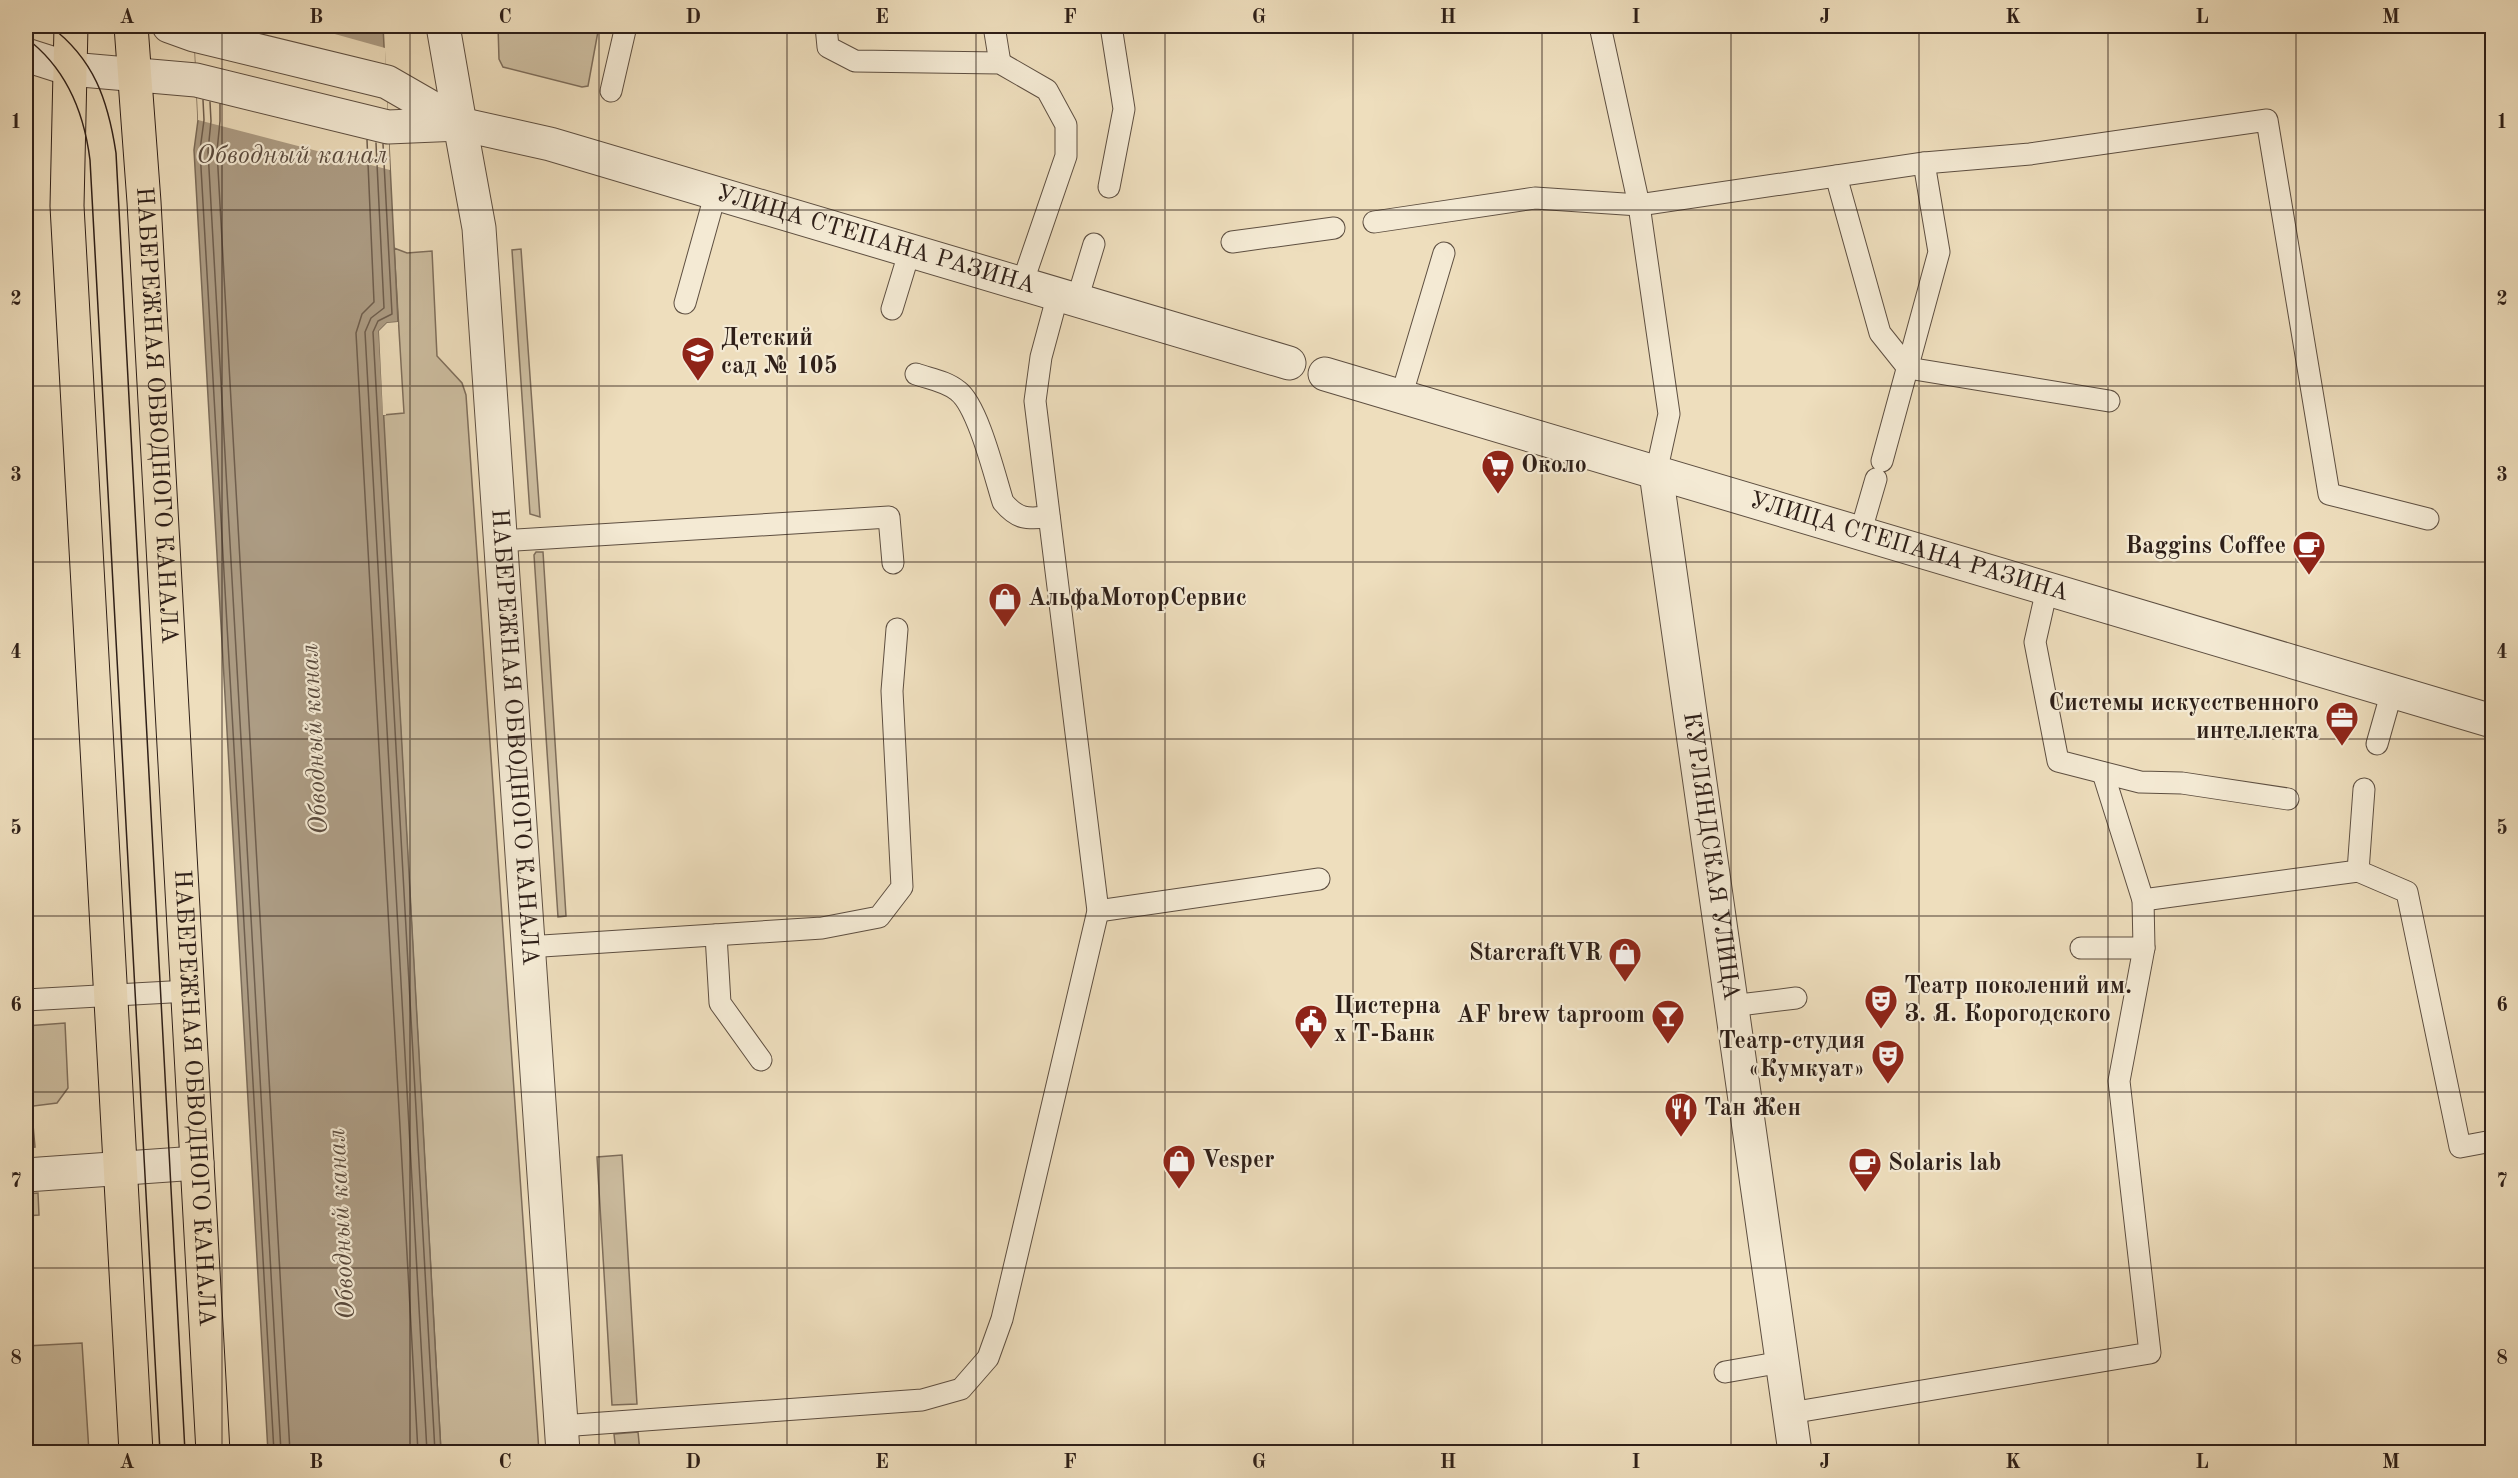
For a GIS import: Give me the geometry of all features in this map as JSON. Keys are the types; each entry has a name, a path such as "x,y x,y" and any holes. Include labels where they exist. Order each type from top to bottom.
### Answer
{"main road":[{"path":"71,26 67,206 136,1452"},
{"name":"НАБЕРЕЖНАЯ ОБВОДНОГО КАНАЛА","path":"131,26 213,1452"}],"street":[{"name":"НАБЕРЕЖНАЯ ОБВОДНОГО КАНАЛА","path":"443,26 479,228 562,1439"},
{"name":"УЛИЦА СТЕПАНА РАЗИНА","path":"181,30 387,82 460,124"},
{"path":"26,55 70,69 135,75"},
{"name":"УЛИЦА СТЕПАНА РАЗИНА","path":"135,75 196,80 388,127 460,124 550,144 1289,363"},
{"name":"УЛИЦА СТЕПАНА РАЗИНА","path":"1325,374 2493,721"},
{"name":"КУРЛЯНДСКАЯ УЛИЦА","path":"1656,473 1795,1452"},
{"path":"26,1175 197,1163"}],"lane":[{"path":"610,92 626,26"},
{"path":"826,26 828,47 855,61 1000,63 1047,90 1066,124 1066,156 1022,284"},
{"path":"994,26 1000,63"},
{"path":"1109,187 1124,110 1111,26"},
{"path":"1600,26 1639,205 1669,414 1656,473"},
{"path":"1374,222 1535,198 1639,205 1924,163 2031,154 2267,120 2329,494 2428,519"},
{"path":"1860,534 1939,252 1924,163"},
{"path":"1836,176 1880,333 1908,368 2109,401"},
{"path":"685,303 716,192"},
{"path":"1232,243 1334,228"},
{"path":"562,1439 922,1400 961,1389 988,1358 1002,1318 1098,912 1035,401 1041,357 1067,297 1094,244"},
{"path":"892,309 909,250"},
{"path":"1401,397 1444,253"},
{"path":"916,374 945,383 960,392 971,406 1003,502 1014,515 1031,519 1049,517"},
{"path":"501,541 889,517 893,563"},
{"path":"2047,589 2035,642 2058,761 2140,782 2182,783 2288,800"},
{"path":"527,947 822,928 879,917 902,887 892,691 897,629"},
{"path":"2377,744 2392,691"},
{"path":"1790,1413 2150,1353 2119,1081 2144,948 2143,900 2103,773"},
{"path":"2358,871 2364,789"},
{"path":"2143,900 2358,871 2407,892 2460,1147 2493,1141"},
{"path":"1098,912 1319,879"},
{"path":"716,934 720,1003 761,1060"},
{"path":"2081,948 2144,948"},
{"path":"26,1000 188,991"},
{"path":"1731,1006 1796,998"},
{"path":"1725,1372 1782,1362"}],"shaded area":[{"path":"498,26 599,26 588,86 582,87 503,67 499,59"},
{"path":"857,26 961,26 962,32 858,30"},
{"path":"394,248 407,253 432,251 437,356 462,383 466,395 539,1452 441,1452 383,415 404,413"},
{"path":"521,249 540,517 530,514 512,250"},
{"path":"536,552 543,552 566,916 558,917 534,555"},
{"path":"65,1023 68,1088 57,1103 26,1107 26,1026"},
{"path":"26,1125 33,1125 35,1147 26,1148"},
{"path":"622,1155 637,1404 612,1405 597,1157"},
{"path":"38,1193 39,1215 26,1216 26,1194"},
{"path":"82,1343 89,1452 26,1452 26,1346"},
{"path":"638,1432 640,1452 616,1452 614,1434"}],"water":[{"name":"Обводный канал","path":"194,26 383,26 398,322 387,323 379,331 441,1452 268,1452 194,150 198,120"}],"pier":[{"path":"194,26 306,26 385,48 390,170 198,120"},
{"path":"398,322 398,325 388,326 382,332 386,415 383,415 379,331 387,323"}],"tram line":[{"path":"50,26 78,52 97,82 109,115 116,153 185,1452"},
{"path":"26,38 52,63 70,92 83,125 90,160 160,1452"}],"place":[{"name":"Детский сад № 105","path":"698,382"},
{"name":"Около","path":"1498,495"},
{"name":"Baggins Coffee","path":"2309,576"},
{"name":"АльфаМоторСервис","path":"1005,628"},
{"name":"Системы искусственного интеллекта","path":"2342,747"},
{"name":"StarcraftVR","path":"1625,983"},
{"name":"Театр поколений им. З. Я. Корогодского","path":"1881,1030"},
{"name":"AF brew taproom","path":"1668,1045"},
{"name":"Цистерна х Т-Банк","path":"1311,1050"},
{"name":"Театр-студия «Кумкуат»","path":"1888,1085"},
{"name":"Тан Жен","path":"1681,1138"},
{"name":"Vesper","path":"1179,1190"},
{"name":"Solaris lab","path":"1865,1193"}]}
